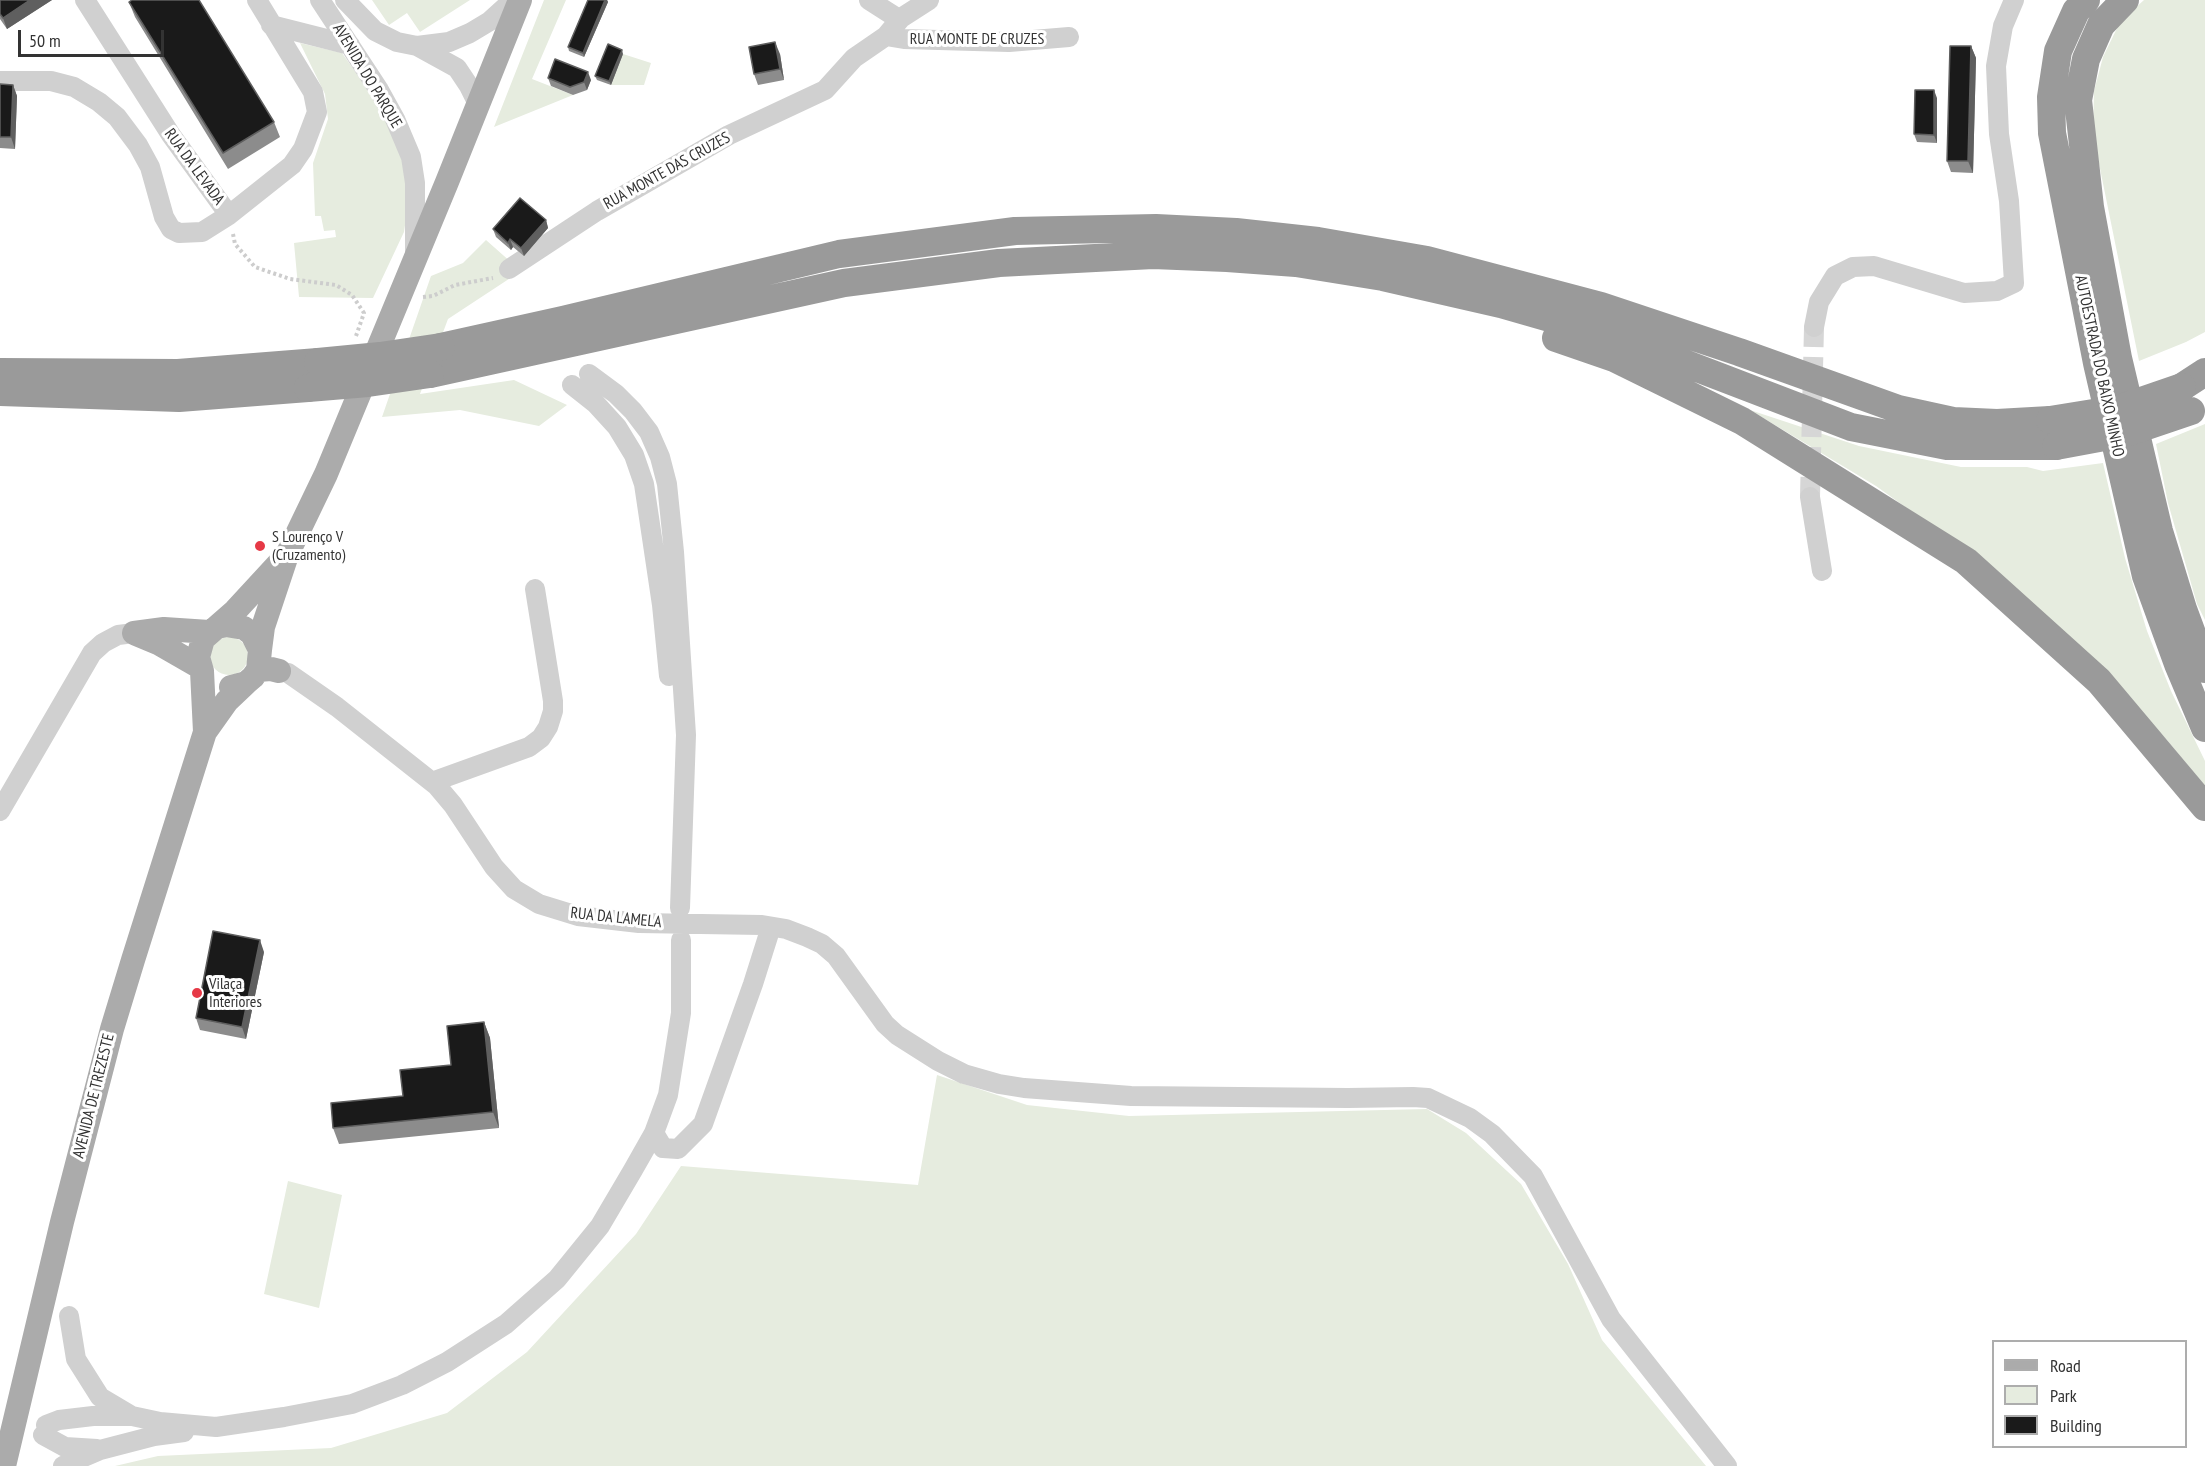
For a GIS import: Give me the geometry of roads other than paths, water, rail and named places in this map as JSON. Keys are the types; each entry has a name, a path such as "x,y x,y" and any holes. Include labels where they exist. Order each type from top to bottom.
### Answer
{"highway":[{"name":"AUTOESTRADA DO BAIXO MINHO","path":"2086,0 2076,11 2058,51 2051,97 2052,133 2097,363 2146,576 2178,664 2205,728"},
{"path":"2125,0 2101,26 2086,59 2078,100 2090,207 2118,358 2159,531 2183,609 2205,669"},
{"path":"0,372 178,373 380,356 441,347 563,320 839,254 1015,231 1167,228 1236,232 1318,241 1427,260 1601,306 1739,352 1898,410 1953,421 1997,423 2053,433"},
{"path":"0,392 179,398 368,383 430,374 844,283 999,263 1153,255 1296,263 1383,277 1501,304 1616,337 1851,427 1947,446 2053,433 2126,433 2196,393"},
{"path":"1383,277 1421,300 1533,331 1624,363 1742,421 1966,561 2099,681 2205,807"}],"main road":[{"path":"205,732 227,701 261,666 263,627 287,555 326,474 520,0"},
{"path":"205,732 199,648 213,630 235,611 287,555"},
{"path":"134,633 164,629 213,630 226,625 244,628 252,634 261,666"},
{"path":"134,633 160,644 201,669 211,681 219,686 228,688 261,666"},
{"name":"AVENIDA DE TREZESTE","path":"4,1466 62,1222 112,1029 205,732"}],"street":[{"name":"RUA DA LEVADA","path":"85,0 171,135 229,215 292,165 303,149 317,112 313,92 256,0"},
{"name":"AVENIDA DO PARQUE","path":"320,0 395,119 411,157 416,192 414,262"},
{"name":"AVENIDA DO PARQUE","path":"345,0 375,31 397,42 417,46 457,68 478,104"},
{"name":"AVENIDA DO PARQUE","path":"417,46 449,42 470,33 490,21 513,0"},
{"path":"869,0 901,18"},
{"name":"RUA MONTE DAS CRUZES","path":"508,269 597,211 729,135 825,90 854,58 886,36 901,18 929,0"},
{"path":"1814,327 1819,302 1835,276 1853,267 1874,266 1964,293 1997,291 2014,283 2009,201 1999,134 1996,66 2003,26 2014,0"},
{"path":"272,25 350,45"},
{"name":"RUA MONTE DE CRUZES","path":"886,36 904,39 1009,42 1069,37"},
{"path":"0,81 51,81 74,87 99,102 117,117 138,145 150,167 164,217 171,229 179,233 202,232 229,215"},
{"path":"572,385 596,404 617,427 634,455 644,484 662,605 674,728 680,908 686,735 674,552 667,484 660,457 648,432 633,411 616,394 589,374"},
{"path":"1810,497 1822,571"},
{"path":"432,782 529,747 541,738 549,727 553,701 535,590"},
{"path":"0,811 92,653 118,634 134,633"},
{"name":"RUA DA LAMELA","path":"261,666 288,673 337,707 432,782 453,805 494,867 514,889 538,904 578,916 639,923 771,927 807,937 822,944 836,956 885,1024 924,1053 964,1074 1024,1088 1131,1096 1348,1098 1413,1096 1428,1098 1470,1118 1492,1134 1533,1176 1611,1319 1727,1466"},
{"path":"654,1133 663,1148 678,1149 703,1124 771,927"},
{"path":"63,1466 100,1449 154,1436 284,1418 352,1404 402,1385 447,1362 506,1324 557,1279 600,1226 654,1133 668,1095 681,1013 681,940"},
{"path":"69,1316 76,1359 100,1397 132,1416"},
{"path":"100,1449 65,1447 45,1430 58,1420 93,1416 132,1416 160,1422 216,1427"}],"tunnel":[{"path":"1810,497 1814,327"}],"place":[{"name":"S Lourenço V (Cruzamento)","path":"260,546"},
{"name":"Vilaça Interiores","path":"197,993"}]}
